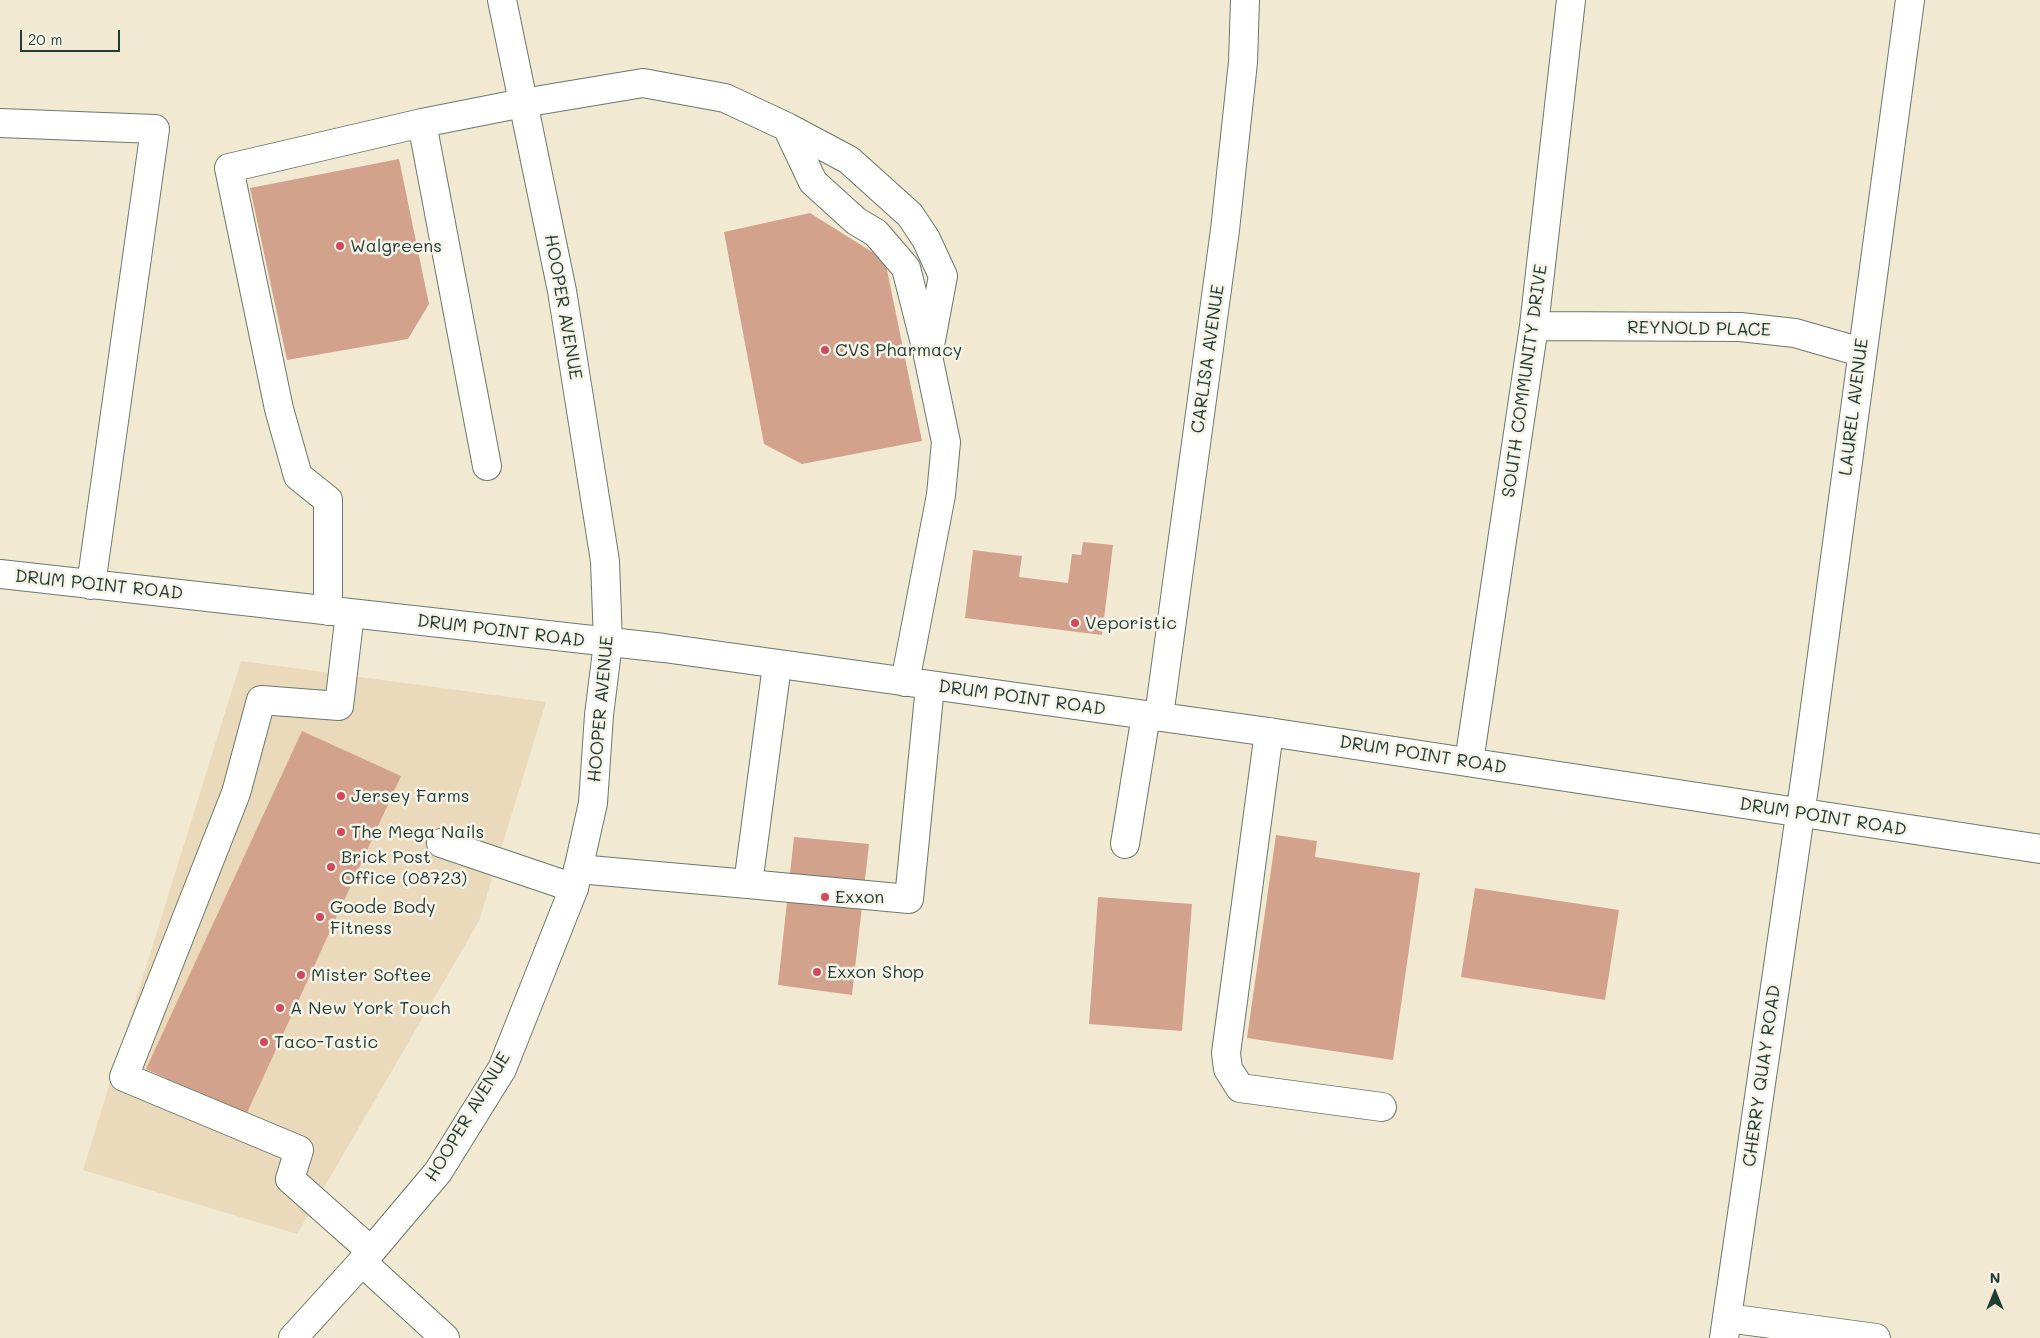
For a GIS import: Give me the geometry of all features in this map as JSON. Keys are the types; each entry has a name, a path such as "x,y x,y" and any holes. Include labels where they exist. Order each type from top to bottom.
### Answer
{"street":[{"name":"HOOPER AVENUE","path":"293,1338 367,1257 438,1172 502,1070 576,878 593,803 599,714 608,643 605,561 562,290 502,0"},
{"name":"CARLISA AVENUE","path":"1125,844 1152,715 1225,230 1243,62 1244,0"},
{"name":"SOUTH COMMUNITY DRIVE","path":"1468,762 1534,326 1571,0"},
{"name":"LAUREL AVENUE","path":"1799,814 1910,0"},
{"path":"445,1338 290,1180 299,1150 124,1077 236,792 261,700 339,706 339,612 328,500 298,476 279,409 229,168 422,123 523,103 643,83 724,98 788,128 849,160 910,215 926,239 943,276 928,356"},
{"path":"0,123 155,128 92,585"},
{"path":"422,123 487,466"},
{"path":"441,843 576,878 748,884 908,899 918,684 946,442 928,356 906,268 876,233 856,221 813,182 788,128"},
{"name":"REYNOLD PLACE","path":"1534,326 1740,327 1795,333 1861,352"},
{"name":"DRUM POINT ROAD","path":"0,574 664,648 1269,732 1799,814 2040,849"},
{"path":"748,884 777,665"},
{"path":"1269,732 1226,1054 1228,1070 1240,1088 1382,1107"},
{"name":"CHERRY QUAY ROAD","path":"1725,1328 1799,814"},
{"path":"1725,1328 1876,1338"}],"shaded area":[{"path":"241,661 546,702 479,921 297,1234 83,1170"}],"building":[{"name":"Walgreens","path":"399,159 429,304 408,339 287,360 250,188"},
{"name":"CVS Pharmacy","path":"810,213 885,260 922,441 802,464 764,444 724,232"},
{"path":"1083,542 1113,545 1102,635 965,618 973,550 1022,556 1019,577 1068,583 1072,554 1081,555"},
{"path":"302,731 401,776 246,1115 146,1069"},
{"path":"1276,835 1317,841 1315,857 1420,873 1393,1060 1247,1038"},
{"name":"Exxon","path":"794,837 869,844 852,995 778,985"},
{"path":"1475,888 1619,910 1605,1000 1461,977"},
{"path":"1098,897 1192,904 1182,1031 1089,1024"}],"place":[{"name":"Walgreens","path":"340,246"},
{"name":"CVS Pharmacy","path":"825,350"},
{"name":"Veporistic","path":"1075,623"},
{"name":"Jersey Farms","path":"341,796"},
{"name":"The Mega Nails","path":"341,832"},
{"name":"Brick Post Office (08723)","path":"331,867"},
{"name":"Exxon","path":"825,897"},
{"name":"Goode Body Fitness","path":"320,917"},
{"name":"Exxon Shop","path":"817,972"},
{"name":"Mister Softee","path":"301,975"},
{"name":"A New York Touch","path":"280,1008"},
{"name":"Taco-Tastic","path":"264,1042"}]}
